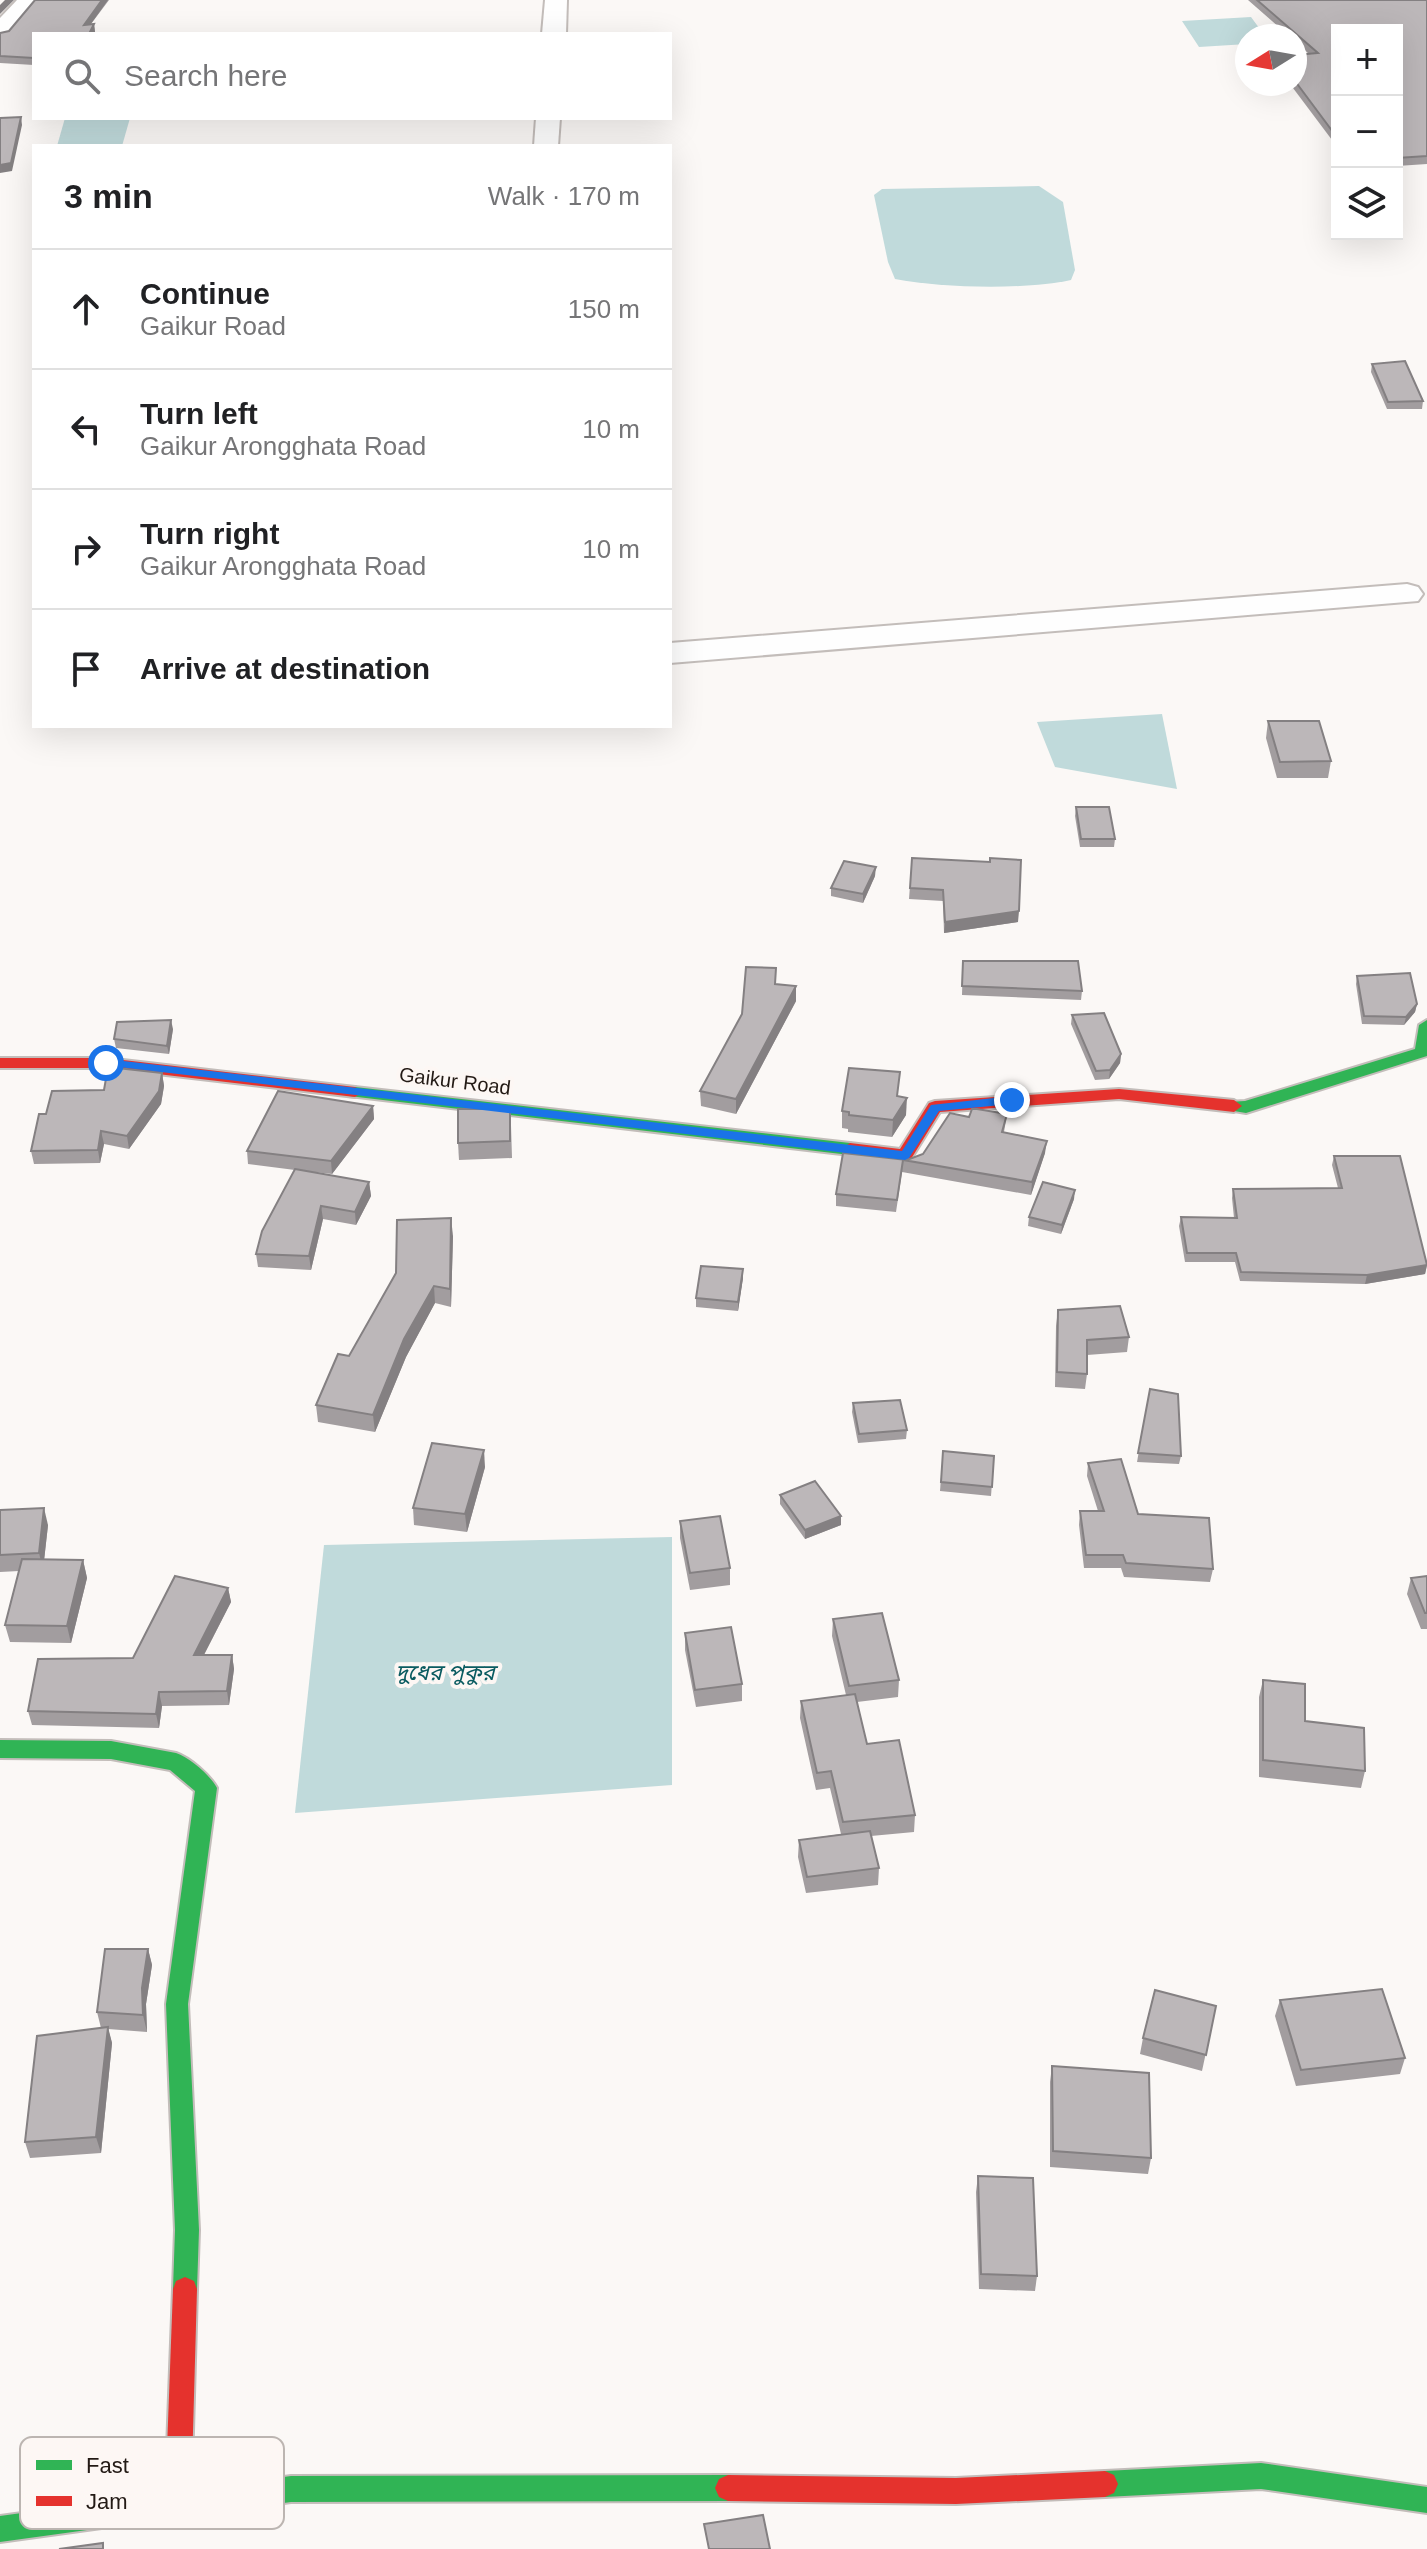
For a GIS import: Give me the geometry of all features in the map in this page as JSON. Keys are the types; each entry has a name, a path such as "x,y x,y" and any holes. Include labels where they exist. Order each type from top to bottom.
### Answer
{"street":[{"path":"0,32 29,0"},
{"path":"554,32 556,0"},
{"path":"546,144 548,120"},
{"path":"672,653 1407,594"},
{"name":"Gaikur Road","path":"0,1063 106,1063 905,1155 935,1107 1119,1094 1246,1107 1423,1052 1427,1025"},
{"path":"0,1749 111,1750 176,1762 206,1788 177,2004 187,2230 180,2437"},
{"path":"284,2490 690,2487 956,2491 1261,2476 1427,2500"},
{"path":"0,2529 20,2526"}],"water":[{"path":"1251,17 1256,24 1235,24 1235,45 1199,47 1182,21"},
{"path":"64,120 129,120 123,144 58,144"},
{"path":"1039,186 1063,202 1075,270 1071,280 983,287 895,279 888,262 874,195 882,189"},
{"path":"1162,714 1177,789 1055,767 1037,722"},
{"name":"দুধের পুকুর","path":"672,1537 672,1785 295,1813 324,1545"}],"building":[{"path":"35,0 102,0 84,25 94,24 90,32 32,32 32,58 0,56 0,33 9,31"},
{"path":"1257,0 1427,0 1427,156 1403,158 1403,24 1331,24 1331,129 1306,96 1307,54 1318,53 1307,43 1307,24 1285,24"},
{"path":"21,117 11,163 0,165 0,118"},
{"path":"1405,361 1423,401 1388,402 1372,364"},
{"path":"1268,721 1319,721 1331,761 1280,762"},
{"path":"1076,807 1109,807 1115,839 1081,839"},
{"path":"912,858 990,862 990,858 1021,860 1019,911 945,922 943,890 910,888"},
{"path":"844,861 876,867 863,894 831,888"},
{"path":"963,961 1078,961 1082,991 962,986"},
{"path":"746,967 776,968 775,984 796,986 736,1099 700,1091 742,1014"},
{"path":"1410,973 1417,1004 1406,1017 1364,1016 1357,976"},
{"path":"1104,1013 1121,1054 1110,1070 1096,1071 1072,1015"},
{"path":"171,1020 167,1046 114,1039 117,1022"},
{"path":"108,1067 162,1073 159,1091 127,1136 101,1131 98,1150 31,1151 39,1114 46,1114 52,1091 104,1090"},
{"path":"849,1068 900,1072 897,1096 907,1098 893,1120 849,1115 849,1112 842,1111"},
{"path":"278,1091 373,1106 331,1161 247,1151"},
{"path":"458,1109 510,1109 510,1141 458,1143"},
{"path":"972,1109 1007,1114 1002,1132 1047,1141 1032,1182 903,1160 897,1200 836,1194 843,1153 907,1160 923,1154 950,1113 969,1117"},
{"path":"1334,1156 1400,1156 1427,1265 1367,1275 1241,1272 1236,1253 1187,1253 1181,1217 1237,1218 1233,1189 1342,1188"},
{"path":"295,1169 369,1182 355,1212 321,1206 309,1256 256,1254 262,1231"},
{"path":"1043,1182 1075,1190 1062,1225 1029,1217"},
{"path":"451,1218 450,1289 434,1286 404,1339 373,1415 316,1405 338,1354 349,1356 396,1273 397,1220"},
{"path":"701,1266 743,1269 738,1302 696,1298"},
{"path":"1120,1306 1129,1337 1087,1340 1087,1374 1057,1372 1058,1310"},
{"path":"1150,1389 1178,1394 1181,1456 1138,1453"},
{"path":"900,1400 907,1430 859,1434 853,1403"},
{"path":"432,1443 484,1450 465,1514 413,1508"},
{"path":"943,1451 994,1456 992,1487 941,1482"},
{"path":"1121,1459 1138,1514 1209,1518 1213,1569 1126,1563 1123,1555 1086,1555 1080,1511 1104,1511 1088,1463"},
{"path":"815,1481 841,1516 805,1530 780,1495"},
{"path":"44,1508 39,1553 0,1555 0,1510"},
{"path":"720,1516 730,1568 690,1573 680,1521"},
{"path":"22,1559 83,1560 67,1626 5,1625"},
{"path":"175,1576 228,1588 194,1655 232,1655 227,1691 159,1692 156,1714 28,1711 38,1659 133,1658"},
{"path":"1427,1576 1427,1613 1425,1613 1411,1578"},
{"path":"882,1613 899,1680 849,1686 833,1619"},
{"path":"731,1627 742,1684 695,1690 685,1633"},
{"path":"1263,1680 1305,1684 1305,1721 1364,1728 1365,1771 1263,1760"},
{"path":"855,1694 867,1744 899,1740 915,1815 843,1822 831,1771 817,1773 801,1701"},
{"path":"870,1831 879,1868 807,1877 799,1840"},
{"path":"105,1949 148,1949 142,1988 143,2015 97,2012"},
{"path":"1382,1989 1405,2058 1301,2070 1280,2000"},
{"path":"1155,1990 1216,2006 1206,2055 1143,2038"},
{"path":"108,2027 96,2137 25,2142 37,2036"},
{"path":"1052,2066 1149,2073 1151,2158 1053,2151"},
{"path":"978,2176 1033,2178 1037,2276 981,2274"},
{"path":"763,2515 770,2549 709,2549 704,2524"},
{"path":"103,2543 103,2549 59,2549"}],"traffic: fast":[{"path":"1234,1106 1246,1107 1423,1052 1427,1025"},
{"path":"355,1092 850,1149"},
{"path":"0,1749 111,1750 176,1762 206,1788 177,2004 187,2230 185,2289"},
{"path":"1105,2484 1261,2476 1427,2500"},
{"path":"284,2490 728,2488"},
{"path":"0,2529 20,2526"}],"traffic: jam":[{"path":"0,1063 106,1063 355,1092"},
{"path":"850,1149 905,1155 935,1107 1119,1094 1234,1106"},
{"path":"180,2437 185,2289"},
{"path":"728,2488 956,2491 1105,2484"}],"route":[{"path":"106,1063 905,1155 935,1107 1012,1100"}]}
